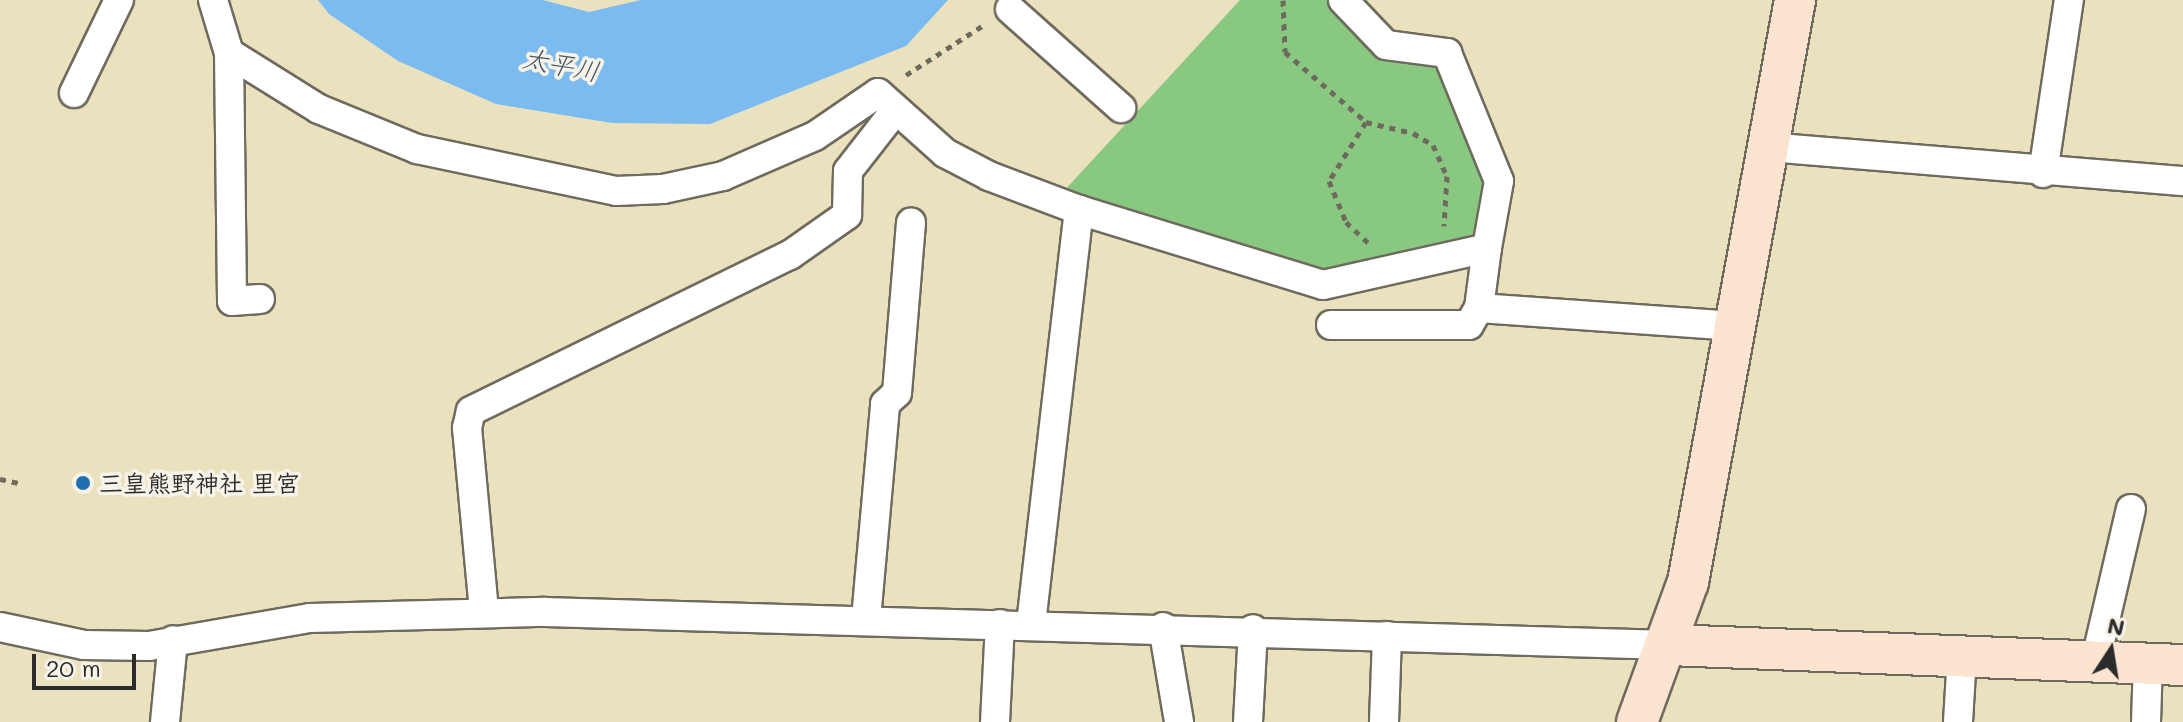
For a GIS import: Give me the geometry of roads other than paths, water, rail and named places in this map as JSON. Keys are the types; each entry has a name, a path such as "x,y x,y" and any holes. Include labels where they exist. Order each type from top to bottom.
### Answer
{"street":[{"path":"74,93 119,0"},
{"path":"213,0 229,53 232,301 260,299"},
{"path":"1331,325 1469,325 1479,308 1499,181 1447,53 1386,45 1343,0"},
{"path":"1637,722 1669,645 1688,582 1795,0"},
{"path":"2043,173 2069,0"},
{"path":"1010,9 1121,108"},
{"path":"229,53 319,109 417,149 616,191 663,189 723,176 886,103"},
{"path":"886,103 945,153 989,176 1079,210 1323,285 1487,248"},
{"path":"484,611 467,428 471,411 790,255 847,215 848,171 886,103"},
{"path":"1768,147 2043,173 2183,181"},
{"path":"1031,624 1079,210"},
{"path":"866,619 885,404 897,393 911,223"},
{"path":"1479,308 1735,326"},
{"path":"2096,659 2131,509"},
{"path":"0,627 84,645 149,646 310,618 484,611 1253,629 2166,664 2146,722"},
{"path":"995,722 1000,624"},
{"path":"1163,627 1179,722"},
{"path":"1248,722 1253,629"},
{"path":"1384,722 1387,636"},
{"path":"165,722 173,640"},
{"path":"1958,722 1962,655"}],"water":[{"name":"太平川","path":"318,0 543,0 589,12 641,0 948,0 906,46 710,124 612,123 496,104 398,61 329,14"}],"place":[{"name":"三皇熊野神社 里宮","path":"83,483"}]}
